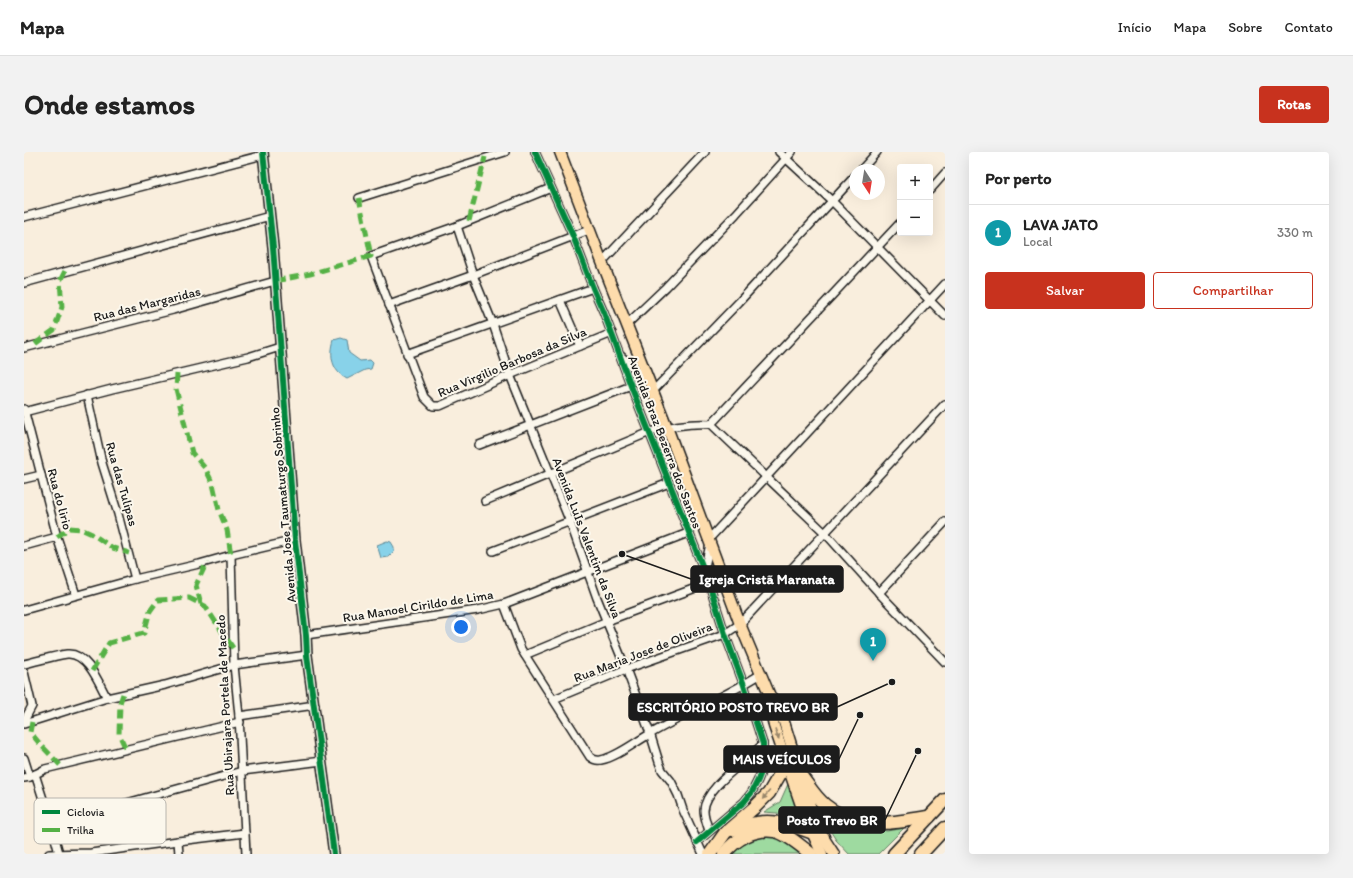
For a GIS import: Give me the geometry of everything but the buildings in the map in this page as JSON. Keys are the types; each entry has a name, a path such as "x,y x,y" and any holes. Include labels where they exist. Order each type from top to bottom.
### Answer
{"highway":[{"path":"710,854 725,833 756,806 768,793 788,762"},
{"path":"801,776 825,805 837,813 854,819 875,823 895,822 929,817"},
{"path":"894,854 945,800"},
{"path":"725,833 746,825 766,822 781,824 811,832 823,837"},
{"path":"921,854 940,837 945,828"},
{"path":"724,854 734,842 748,835 774,831 797,842 811,854"}],"main road":[{"name":"Avenida Braz Bezerra dos Santos","path":"560,152 740,624 770,696"},
{"path":"770,696 773,719 805,816 822,854"},
{"path":"770,696 778,707 784,722 812,812 823,837 834,854"}],"street":[{"path":"359,198 505,152"},
{"name":"Avenida Braz Bezerra dos Santos","path":"536,152 573,236 612,333 688,533 709,583 763,744"},
{"path":"602,262 705,152"},
{"path":"779,152 832,201 945,316"},
{"path":"626,325 666,287 736,214 792,152"},
{"path":"866,164 877,152"},
{"path":"24,217 263,153"},
{"name":"Avenida Jose Taumaturgo Sobrinho","path":"263,153 270,216 295,540 307,655 334,854"},
{"path":"933,187 945,173"},
{"path":"652,392 740,302 849,183"},
{"path":"551,188 456,226 371,256 407,354 593,288"},
{"path":"24,283 270,216"},
{"name":"Avenida LuIs Valentim da Silva","path":"456,226 473,275 493,324 510,375 570,522 587,571 650,733 662,770 675,790 703,854"},
{"path":"711,424 897,226"},
{"path":"389,306 589,230"},
{"name":"Rua das Margaridas","path":"24,348 173,310 275,281"},
{"path":"704,571 709,542 945,284"},
{"path":"560,300 580,346"},
{"name":"Rua Virgilio Barbosa da Silva","path":"407,354 424,397 433,406 440,406 612,333"},
{"path":"24,411 248,357 280,347"},
{"path":"620,355 648,380"},
{"path":"479,445 631,386"},
{"name":"Rua das Tulipas","path":"87,395 102,463 118,514 135,579"},
{"name":"Rua Maria Jose de Oliveira","path":"554,700 626,669 725,634 740,624 945,404"},
{"name":"Rua do lirio","path":"24,411 57,537 76,595"},
{"path":"485,501 650,432 666,427 688,424 711,424 825,533 879,593 945,662"},
{"path":"24,479 41,475"},
{"path":"493,551 669,483"},
{"path":"879,593 945,522"},
{"name":"Rua Manoel Cirildo de Lima","path":"306,635 470,611 504,604 688,533"},
{"path":"24,546 57,537"},
{"path":"24,610 135,579 295,540"},
{"name":"Rua Ubirajara Portela de Macedo","path":"231,555 234,665 239,719 246,854"},
{"path":"525,655 607,621 709,583"},
{"path":"504,604 521,649 590,758 597,761 611,757 650,733 744,685 761,674"},
{"path":"24,664 67,654 77,656 91,669 107,698"},
{"path":"24,722 107,698 165,685 234,665 307,655"},
{"path":"24,672 32,706 24,722"},
{"path":"30,776 45,769 239,719 314,705"},
{"path":"709,831 704,816 704,808 707,798 718,784 756,752 763,744"},
{"path":"697,842 744,802 752,792 762,767 763,744"},
{"path":"24,758 40,798"},
{"path":"145,798 242,771 322,761"},
{"path":"166,843 245,833"},
{"path":"178,841 179,854"},
{"path":"49,854 91,853 156,844"}],"green space":[{"path":"788,784 801,818 789,814 764,812 780,802"},
{"path":"816,808 850,826 887,831 904,828 878,854 849,854 836,840"},
{"path":"759,835 777,836 815,854 730,854 744,842"}],"water":[{"path":"341,338 347,340 349,353 360,361 370,360 373,363 371,369 365,370 347,379 338,372 333,362 332,352 334,340"},
{"path":"387,541 391,542 394,547 394,551 388,557 381,558 377,545"}],"marked path":[{"path":"469,221 485,157"},
{"path":"275,281 310,274 371,256 359,198"},
{"path":"35,344 54,330 62,307 60,281 65,271"},
{"path":"177,374 176,389 192,453 205,468 213,484 219,510 227,530 231,555"},
{"path":"57,537 69,528 81,529 92,534 113,548 129,553"},
{"path":"201,604 196,585 207,562"},
{"path":"92,671 109,643 144,633 150,611 158,600 189,598 205,606 233,648"},
{"path":"123,694 120,703 119,734 126,749"},
{"path":"32,722 30,732 60,765"}],"cycle path":[{"path":"263,152 273,247 295,540 307,655 334,854"},
{"path":"535,152 573,236 709,583 763,744 763,767 752,792 744,802 697,842"}],"place":[{"name":"Igreja Cristã Maranata","path":"622,554"},
{"name":"LAVA JATO","path":"873,661"},
{"name":"ESCRITÓRIO POSTO TREVO BR","path":"892,682"},
{"name":"MAIS VEÍCULOS","path":"860,715"},
{"name":"Posto Trevo BR","path":"918,751"}]}
